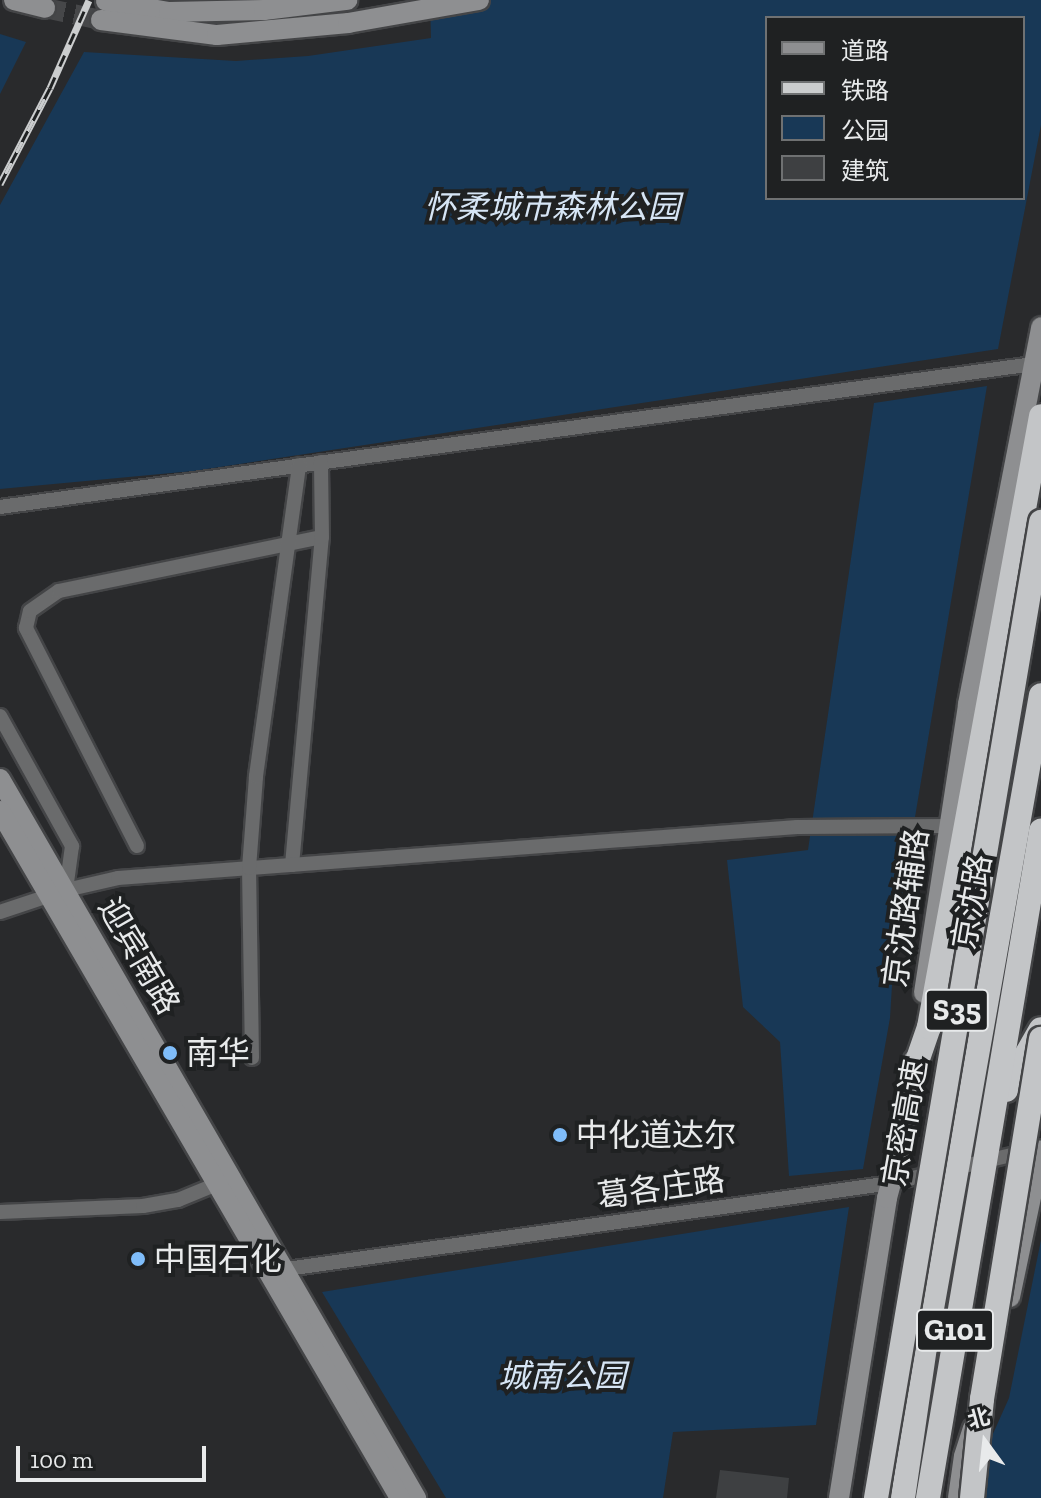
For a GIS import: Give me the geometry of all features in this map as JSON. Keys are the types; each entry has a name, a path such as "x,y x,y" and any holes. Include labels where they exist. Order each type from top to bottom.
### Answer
{"highway":[{"path":"912,1076 929,1027 1041,416"},
{"name":"京密高速","path":"876,1498 1041,522"},
{"name":"京沈路","path":"903,1498 956,1168 1041,695"},
{"name":"京沈路","path":"928,1498 1041,831"},
{"path":"937,979 974,1069"},
{"path":"993,1117 1016,1068 1041,1029"},
{"path":"972,1498 982,1399 1041,1039"}],"main road":[{"path":"14,0 45,8"},
{"path":"103,10 264,10 347,0"},
{"path":"103,10 217,35 348,23 479,0"},
{"name":"京沈路辅路","path":"839,1498 891,1183 912,1076 948,826 1038,363 1041,327"},
{"name":"迎宾南路","path":"0,779 58,893 219,1183 400,1498"},
{"name":"迎宾南路","path":"0,811 58,893 287,1269 416,1498"},
{"path":"958,1498 964,1456 994,1368 1041,1149"}],"street":[{"path":"0,507 1038,363"},
{"path":"292,865 322,537 321,462"},
{"path":"252,1058 249,868 256,776 299,465"},
{"path":"137,846 26,628 30,611 59,591 322,537"},
{"path":"0,716 72,846 58,893"},
{"path":"0,912 118,878 797,827 948,826"},
{"name":"葛各庄路","path":"287,1269 891,1183 1041,1149"},
{"path":"0,1212 143,1206 178,1200 219,1183"}],"green space":[{"name":"怀柔城市森林公园","path":"430,0 1041,0 1041,125 998,349 193,471 0,489 0,205 84,52 236,61 308,56 431,38"},
{"path":"0,34 26,42 0,94"},
{"path":"987,386 895,937 890,1018 863,1169 789,1176 780,1042 743,1007 727,860 808,850 874,403"},
{"name":"城南公园","path":"849,1207 816,1425 673,1432 663,1498 446,1498 322,1292"},
{"path":"1041,1240 1041,1498 986,1498 992,1436 1009,1398"}],"building":[{"path":"720,1470 789,1478 787,1498 716,1498"}],"tunnel":[{"path":"45,8 101,20"}],"railway":[{"path":"0,184 50,88 89,0"}],"place":[{"name":"南华","path":"170,1053"},
{"name":"中化道达尔","path":"560,1135"},
{"name":"中国石化","path":"138,1259"}]}
